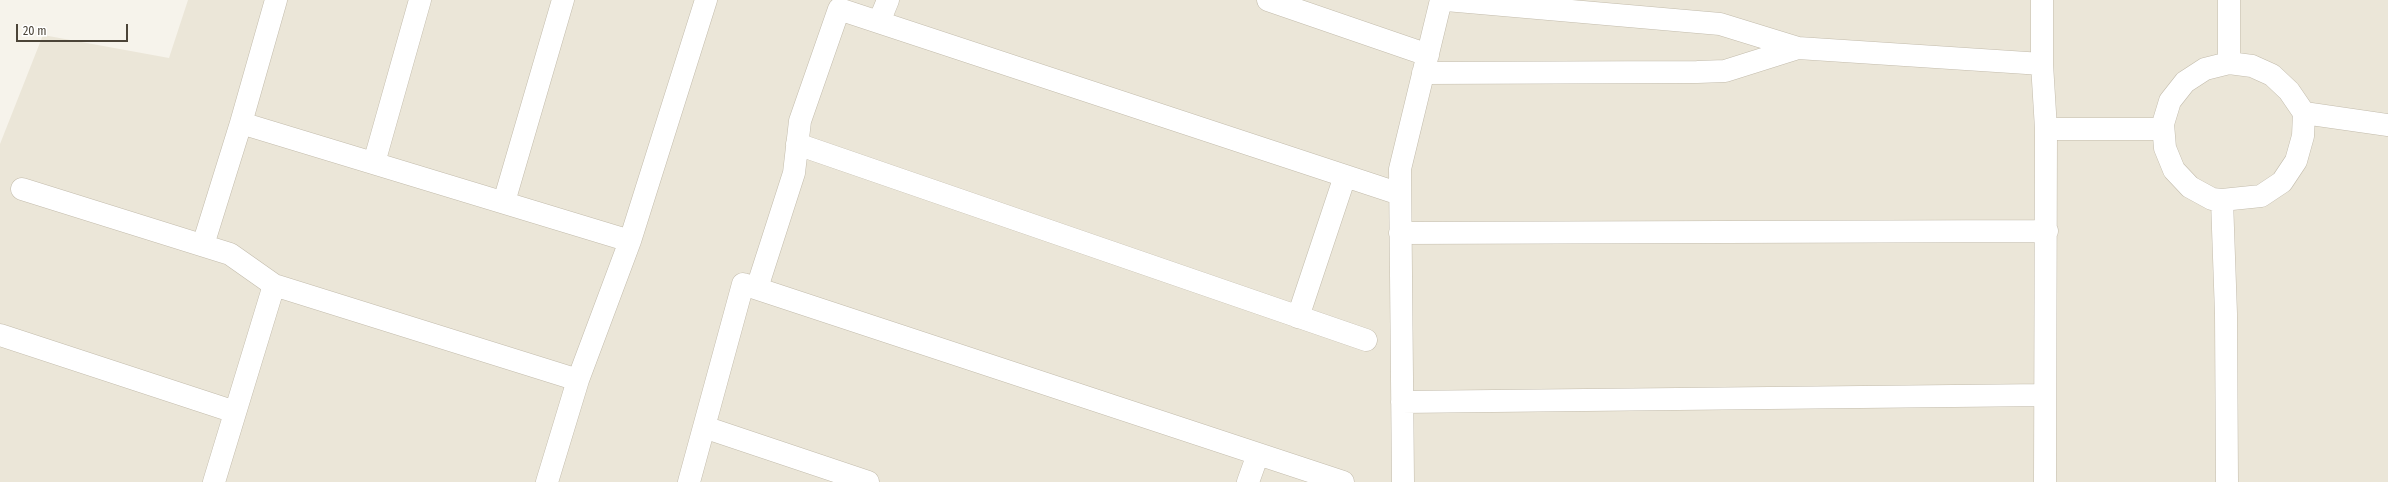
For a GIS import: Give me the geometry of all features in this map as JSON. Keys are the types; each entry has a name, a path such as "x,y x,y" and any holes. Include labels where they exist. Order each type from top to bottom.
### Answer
{"street":[{"path":"203,245 241,123 276,0"},
{"path":"374,163 420,0"},
{"path":"504,202 563,0"},
{"path":"547,482 578,380 630,241 706,0"},
{"path":"880,22 888,0"},
{"path":"1268,0 1426,64 1698,72 1725,71 1798,48"},
{"path":"1403,482 1400,169 1441,0"},
{"path":"1446,0 1720,24 1798,48 2042,64"},
{"path":"2042,0 2042,64 2046,129 2047,231 2045,482"},
{"path":"2229,0 2229,63"},
{"path":"757,288 794,173 800,121 839,9 1400,194"},
{"path":"2229,63 2252,66 2272,75 2289,91 2304,113 2303,136 2296,161 2282,182 2260,196 2222,200 2212,199 2190,188 2174,170 2165,148 2163,129 2170,101 2185,82 2205,69 2229,63"},
{"path":"2304,113 2388,125"},
{"path":"241,123 630,241"},
{"path":"2046,129 2163,129"},
{"path":"797,144 1366,340"},
{"path":"1298,317 1345,176"},
{"path":"22,189 230,254 274,284 578,380"},
{"path":"2222,200 2226,314 2227,482"},
{"path":"1400,233 2047,231"},
{"path":"214,482 274,284"},
{"path":"689,482 743,284 1343,482"},
{"path":"0,335 235,412"},
{"path":"1402,402 2045,395"},
{"path":"704,427 868,482"},
{"path":"1248,482 1258,454"}],"shaded area":[{"path":"188,0 2388,0 2388,482 0,482 0,144 43,35 169,58"}]}
